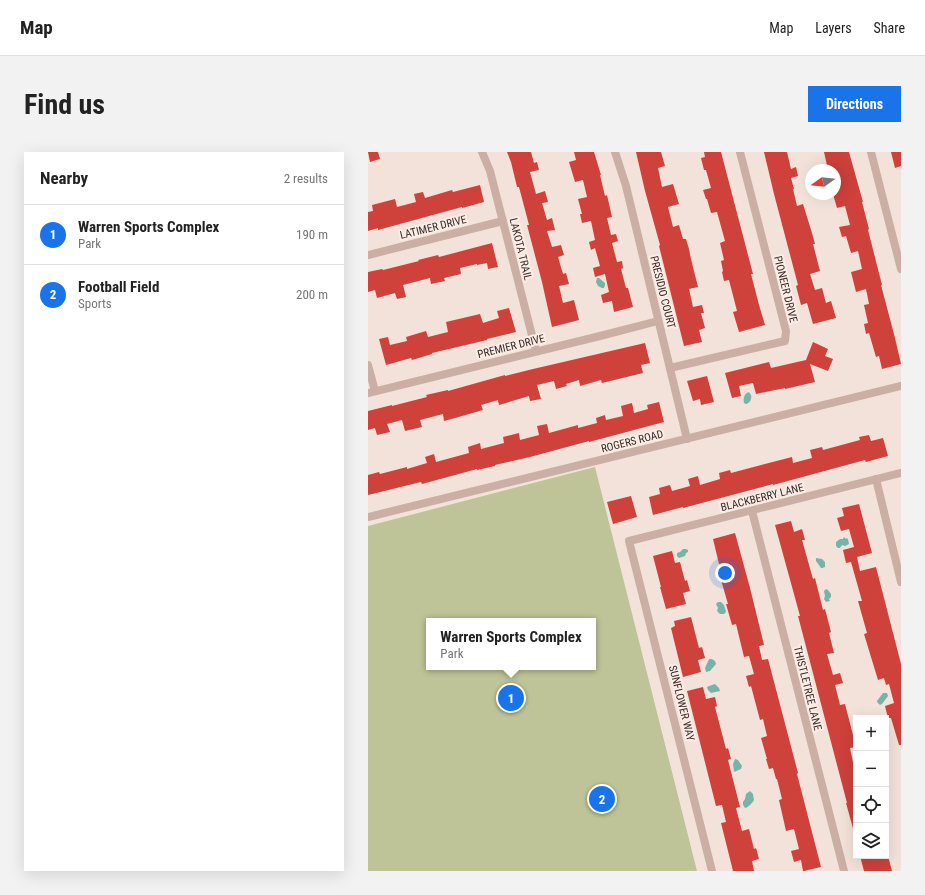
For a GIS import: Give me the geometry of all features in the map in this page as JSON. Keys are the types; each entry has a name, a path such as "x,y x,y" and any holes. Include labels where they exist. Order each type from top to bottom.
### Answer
{"street":[{"name":"LAKOTA TRAIL","path":"482,152 490,171 536,351"},
{"name":"PRESIDIO COURT","path":"615,152 626,186 687,439"},
{"name":"PIONEER DRIVE","path":"670,368 786,341 786,330 740,152"},
{"path":"871,152 901,269"},
{"name":"LATIMER DRIVE","path":"368,255 503,221"},
{"name":"PREMIER DRIVE","path":"372,392 658,321"},
{"path":"368,365 372,392"},
{"name":"ROGERS ROAD","path":"368,517 901,386"},
{"name":"BLACKBERRY LANE","path":"629,541 901,473"},
{"path":"876,479 901,582"},
{"name":"THISTLETREE LANE","path":"752,511 844,871"},
{"name":"SUNFLOWER WAY","path":"629,541 712,871"}],"green space":[{"path":"595,467 697,871 368,871 368,526"}],"water":[{"path":"597,278 605,283 604,288 598,286 596,282"},
{"path":"749,392 751,399 749,403 746,404 744,403 744,398"},
{"path":"844,537 845,539 848,539 849,544 845,546 842,545 838,548 836,546 836,542"},
{"path":"683,549 688,550 688,552 685,556 679,558 677,553"},
{"path":"816,558 822,559 825,562 825,567 821,568 816,561"},
{"path":"826,589 831,594 831,597 829,599 830,601 826,602 824,599 824,591"},
{"path":"721,602 724,605 726,612 724,614 720,614 717,611 718,608 716,604"},
{"path":"709,659 715,661 716,664 710,671 706,672 705,668"},
{"path":"715,684 720,691 711,693 707,687"},
{"path":"883,693 887,693 888,696 880,705 877,701"},
{"path":"735,759 738,760 742,766 741,769 734,772 733,764"},
{"path":"750,791 753,794 754,800 745,808 743,802 746,794"}],"building":[{"path":"368,152 378,152 380,159 370,162"},
{"path":"507,152 531,152 534,163 537,162 539,170 530,172 536,194 545,191 548,202 542,203 547,220 552,218 555,230 547,231 552,247 561,245 564,255 558,257 563,274 566,273 569,284 559,286 563,303 574,300 579,320 552,327 527,225 529,225 519,187 517,187"},
{"path":"574,152 594,152 612,217 607,218 611,235 616,234 618,241 612,243 617,262 622,261 623,268 621,269 633,307 614,312 612,301 603,303 601,295 609,292 605,274 595,277 593,268 600,266 595,248 591,250 589,242 595,240 591,221 582,223 580,214 582,214 578,199 587,197 583,180 575,182 569,162 576,160"},
{"path":"636,152 661,152 665,166 658,168 662,187 673,184 679,204 668,207 673,227 679,225 683,239 686,239 689,249 698,287 689,289 693,307 702,305 704,313 701,313 705,328 699,330 702,342 684,346"},
{"path":"704,152 721,152 765,325 739,332 733,312 737,311 729,280 724,281 722,272 721,261 724,260 720,243 725,241 717,212 711,213 703,190 711,188 701,158 705,157"},
{"path":"764,152 787,152 791,169 796,167 798,176 791,178 793,189 797,206 803,204 815,244 813,244 820,271 810,274 815,290 822,288 826,303 831,301 836,318 813,324 807,303 801,305 796,286 798,285"},
{"path":"824,152 849,152 863,202 868,230 901,364 882,369 879,356 876,357 869,333 866,334 864,324 868,323 864,305 869,304 866,289 856,292 851,272 862,269 858,251 851,253 846,236 842,237 839,227 850,225 845,206 837,208 835,200 841,200 841,164 827,164"},
{"path":"891,152 901,152 901,166 895,168"},
{"path":"480,185 484,202 378,230 378,228 368,231 368,212 373,211 372,205 395,199 397,207 416,202 414,194 423,192 425,198 452,190 453,192"},
{"path":"492,243 498,267 488,269 487,263 477,264 460,268 461,274 444,278 445,281 431,284 430,278 403,285 406,297 397,299 395,293 377,298 375,290 368,292 368,272 383,270 438,255 439,257"},
{"path":"509,308 516,332 432,353 412,360 411,358 386,365 379,339 388,337 390,345 407,341 406,337 426,331 428,337 448,332 446,322 480,314 483,323 499,318 497,311"},
{"path":"813,342 828,349 825,356 833,359 828,371 810,364 815,382 756,394 753,383 739,386 741,396 732,398 725,373 769,362 771,368 806,360"},
{"path":"645,343 650,363 641,365 643,373 602,383 601,380 580,386 579,380 566,384 567,386 556,389 554,381 537,385 541,399 530,401 529,396 499,405 498,400 481,405 483,410 444,421 443,414 420,420 422,427 405,431 402,420 387,424 390,432 377,435 375,428 368,430 368,411 427,397 426,395 448,391 505,375"},
{"path":"707,376 714,402 701,405 700,399 693,401 687,381"},
{"path":"659,402 664,422 495,466 477,469 422,484 421,482 368,495 368,475 379,472 380,474 407,467 407,469 427,463 425,457 434,454 436,462 469,453 468,447 480,443 481,449 504,443 503,437 519,433 520,440 539,435 537,426 547,424 549,433 578,425 578,428 597,423 596,418 605,415 606,420 623,416 621,406 632,403 634,413 648,409 647,405"},
{"path":"869,435 871,441 883,438 888,456 866,462 865,460 653,515 649,497 660,494 659,488 670,485 672,491 690,486 688,479 698,476 700,485 720,479 719,473 730,470 731,473 792,457 793,463 812,458 810,450 822,447 823,450 860,440 859,437"},
{"path":"631,496 637,517 613,524 607,502"},
{"path":"859,504 872,553 857,557 860,571 876,567 901,664 901,745 899,745 891,718 889,718 889,715 887,715 885,706 894,703 889,684 886,685 884,678 878,680 864,634 867,633 858,601 862,601 851,562 846,563 843,550 854,547 849,529 841,531 837,518 844,516 842,508"},
{"path":"791,521 794,532 802,529 805,540 802,540 813,579 815,578 823,610 825,609 831,632 829,633 834,653 827,654 833,675 840,673 843,683 835,685 840,705 845,704 853,735 853,748 850,748 853,762 853,828 798,616 800,616 775,525"},
{"path":"735,533 764,645 759,646 762,660 768,659 821,867 804,871 801,860 794,862 791,851 799,849 794,829 786,831 779,800 782,799 777,779 773,768 769,769 761,738 767,736 763,719 760,720 751,686 749,687 746,676 754,674 749,656 744,657 736,624 732,625 721,580 728,578 724,563 719,564 713,539"},
{"path":"672,551 675,563 680,562 685,581 687,580 690,591 683,593 686,604 666,609 653,556"},
{"path":"691,617 699,648 702,647 705,658 698,660 701,672 683,677 671,628 675,626 674,621"},
{"path":"703,687 706,699 715,697 717,706 715,707 726,749 728,748 731,759 728,760 740,807 736,808 742,831 749,829 754,849 756,848 759,859 752,861 754,871 733,871 721,823 726,822 722,805 716,806 687,691"},
{"path":"861,859 889,859 892,871 864,871"}],"place":[{"name":"Warren Sports Complex","path":"511,698"},
{"name":"Football Field","path":"602,799"}]}
